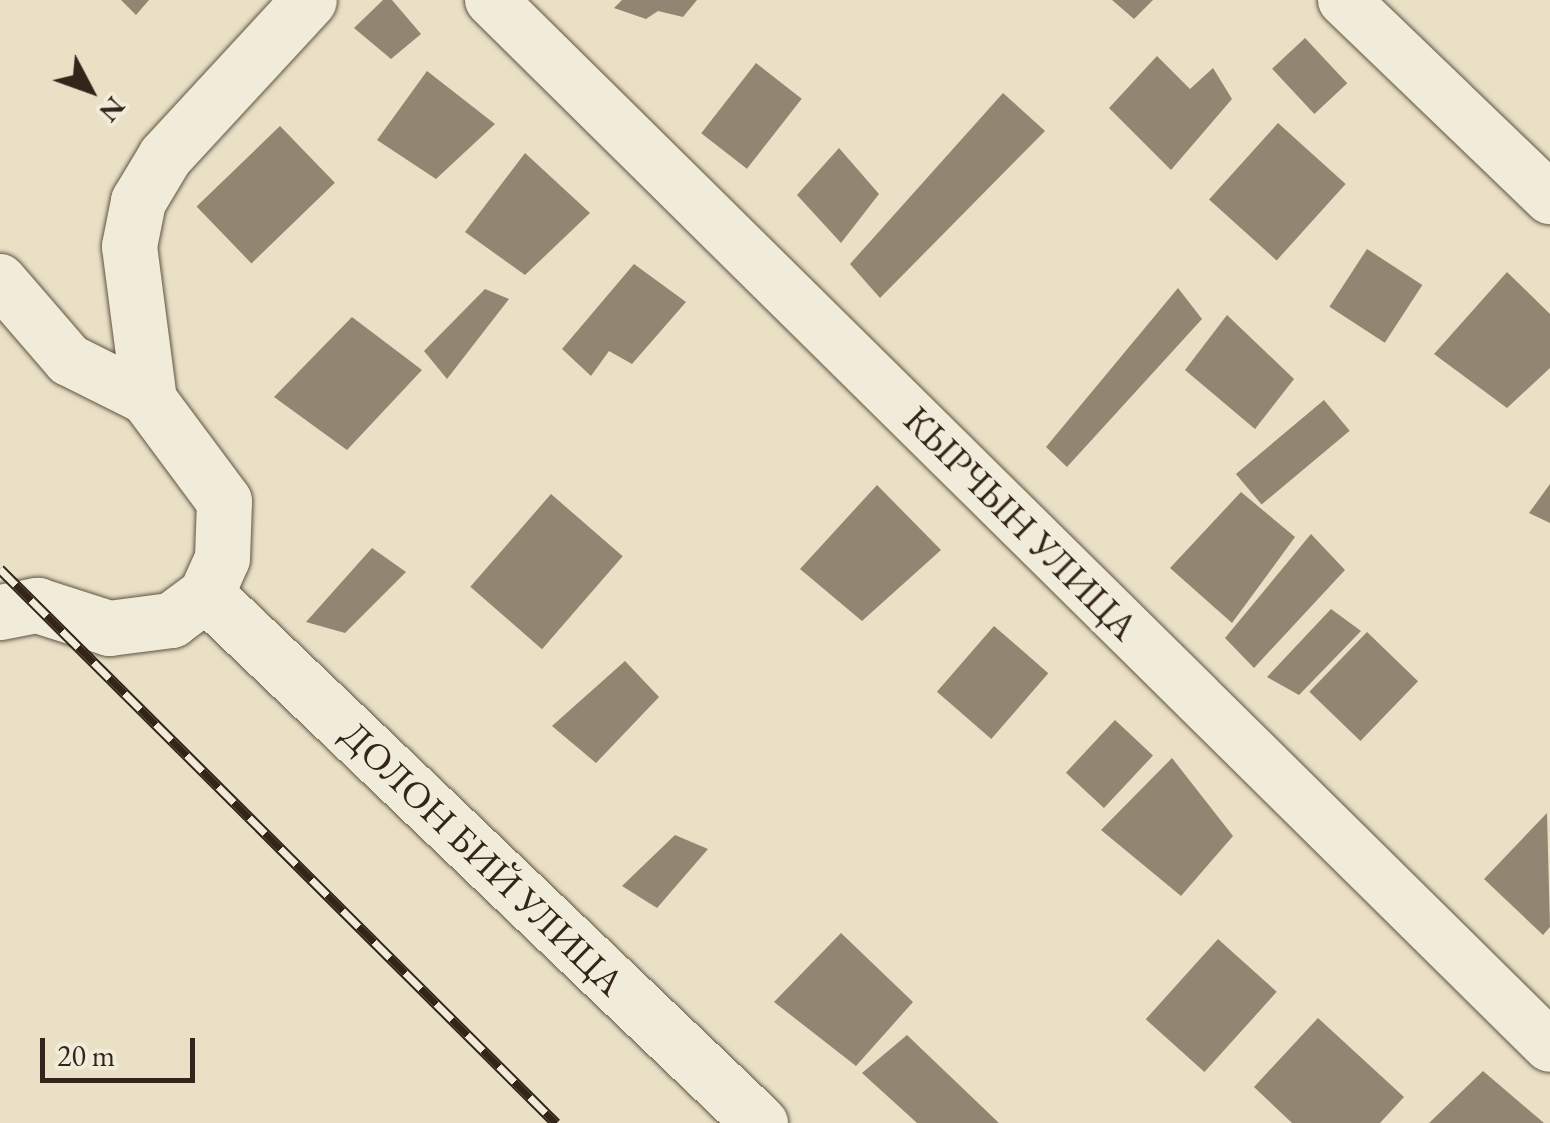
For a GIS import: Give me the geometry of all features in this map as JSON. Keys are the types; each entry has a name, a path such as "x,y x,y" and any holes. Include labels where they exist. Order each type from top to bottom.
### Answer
{"street":[{"path":"149,400 129,246 138,201 165,156 309,0"},
{"name":"КЫРЧЫН УЛИЦА","path":"491,0 1550,1046"},
{"path":"1344,0 1550,198"},
{"path":"0,280 69,360 149,400 224,501 222,558 206,594 172,620 109,628 36,605 0,612"},
{"name":"ДОЛОН БИЙ УЛИЦА","path":"206,594 760,1123"}],"building":[{"path":"121,0 149,0 136,15"},
{"path":"383,0 392,0 421,34 391,59 354,28"},
{"path":"622,0 697,0 683,17 658,11 646,19 614,8"},
{"path":"1112,0 1153,0 1134,19"},
{"path":"1305,38 1347,83 1314,114 1272,69"},
{"path":"1157,56 1190,89 1213,68 1232,99 1171,170 1109,108"},
{"path":"756,63 802,99 747,169 701,133"},
{"path":"427,71 495,124 436,179 377,140"},
{"path":"1003,93 1045,131 880,298 850,264"},
{"path":"1278,123 1346,184 1277,260 1209,200"},
{"path":"280,126 335,183 251,263 197,207"},
{"path":"839,148 879,194 841,243 797,195"},
{"path":"525,153 590,213 525,275 465,232"},
{"path":"1367,249 1422,285 1385,343 1329,307"},
{"path":"634,264 686,302 632,364 609,351 591,376 562,349"},
{"path":"1507,272 1550,314 1550,368 1507,408 1434,354"},
{"path":"1178,288 1202,319 1067,467 1046,447"},
{"path":"485,289 509,299 447,379 424,351"},
{"path":"1227,315 1294,379 1255,429 1185,370"},
{"path":"352,317 422,370 347,450 274,397"},
{"path":"1324,400 1350,431 1262,505 1236,474"},
{"path":"1550,484 1550,523 1529,513"},
{"path":"877,485 941,550 862,621 800,569"},
{"path":"1241,492 1295,537 1232,623 1170,568"},
{"path":"551,494 623,556 542,649 470,587"},
{"path":"1311,534 1345,570 1254,668 1225,638"},
{"path":"372,548 406,572 345,633 306,622"},
{"path":"1331,609 1361,631 1299,695 1267,677"},
{"path":"994,626 1048,673 991,739 937,692"},
{"path":"1367,632 1418,681 1360,741 1309,692"},
{"path":"625,661 659,697 596,763 552,726"},
{"path":"1115,720 1153,755 1104,808 1066,773"},
{"path":"1172,758 1233,836 1181,896 1101,830"},
{"path":"1547,813 1550,927 1543,935 1484,879"},
{"path":"675,835 708,849 657,908 622,886"},
{"path":"841,933 913,1002 856,1066 774,1002"},
{"path":"1218,939 1277,992 1204,1072 1146,1019"},
{"path":"1318,1018 1404,1097 1380,1123 1292,1123 1254,1087"},
{"path":"907,1035 999,1123 917,1123 862,1073"},
{"path":"1483,1071 1544,1123 1429,1123"}],"railway":[{"path":"0,569 556,1123"}]}
